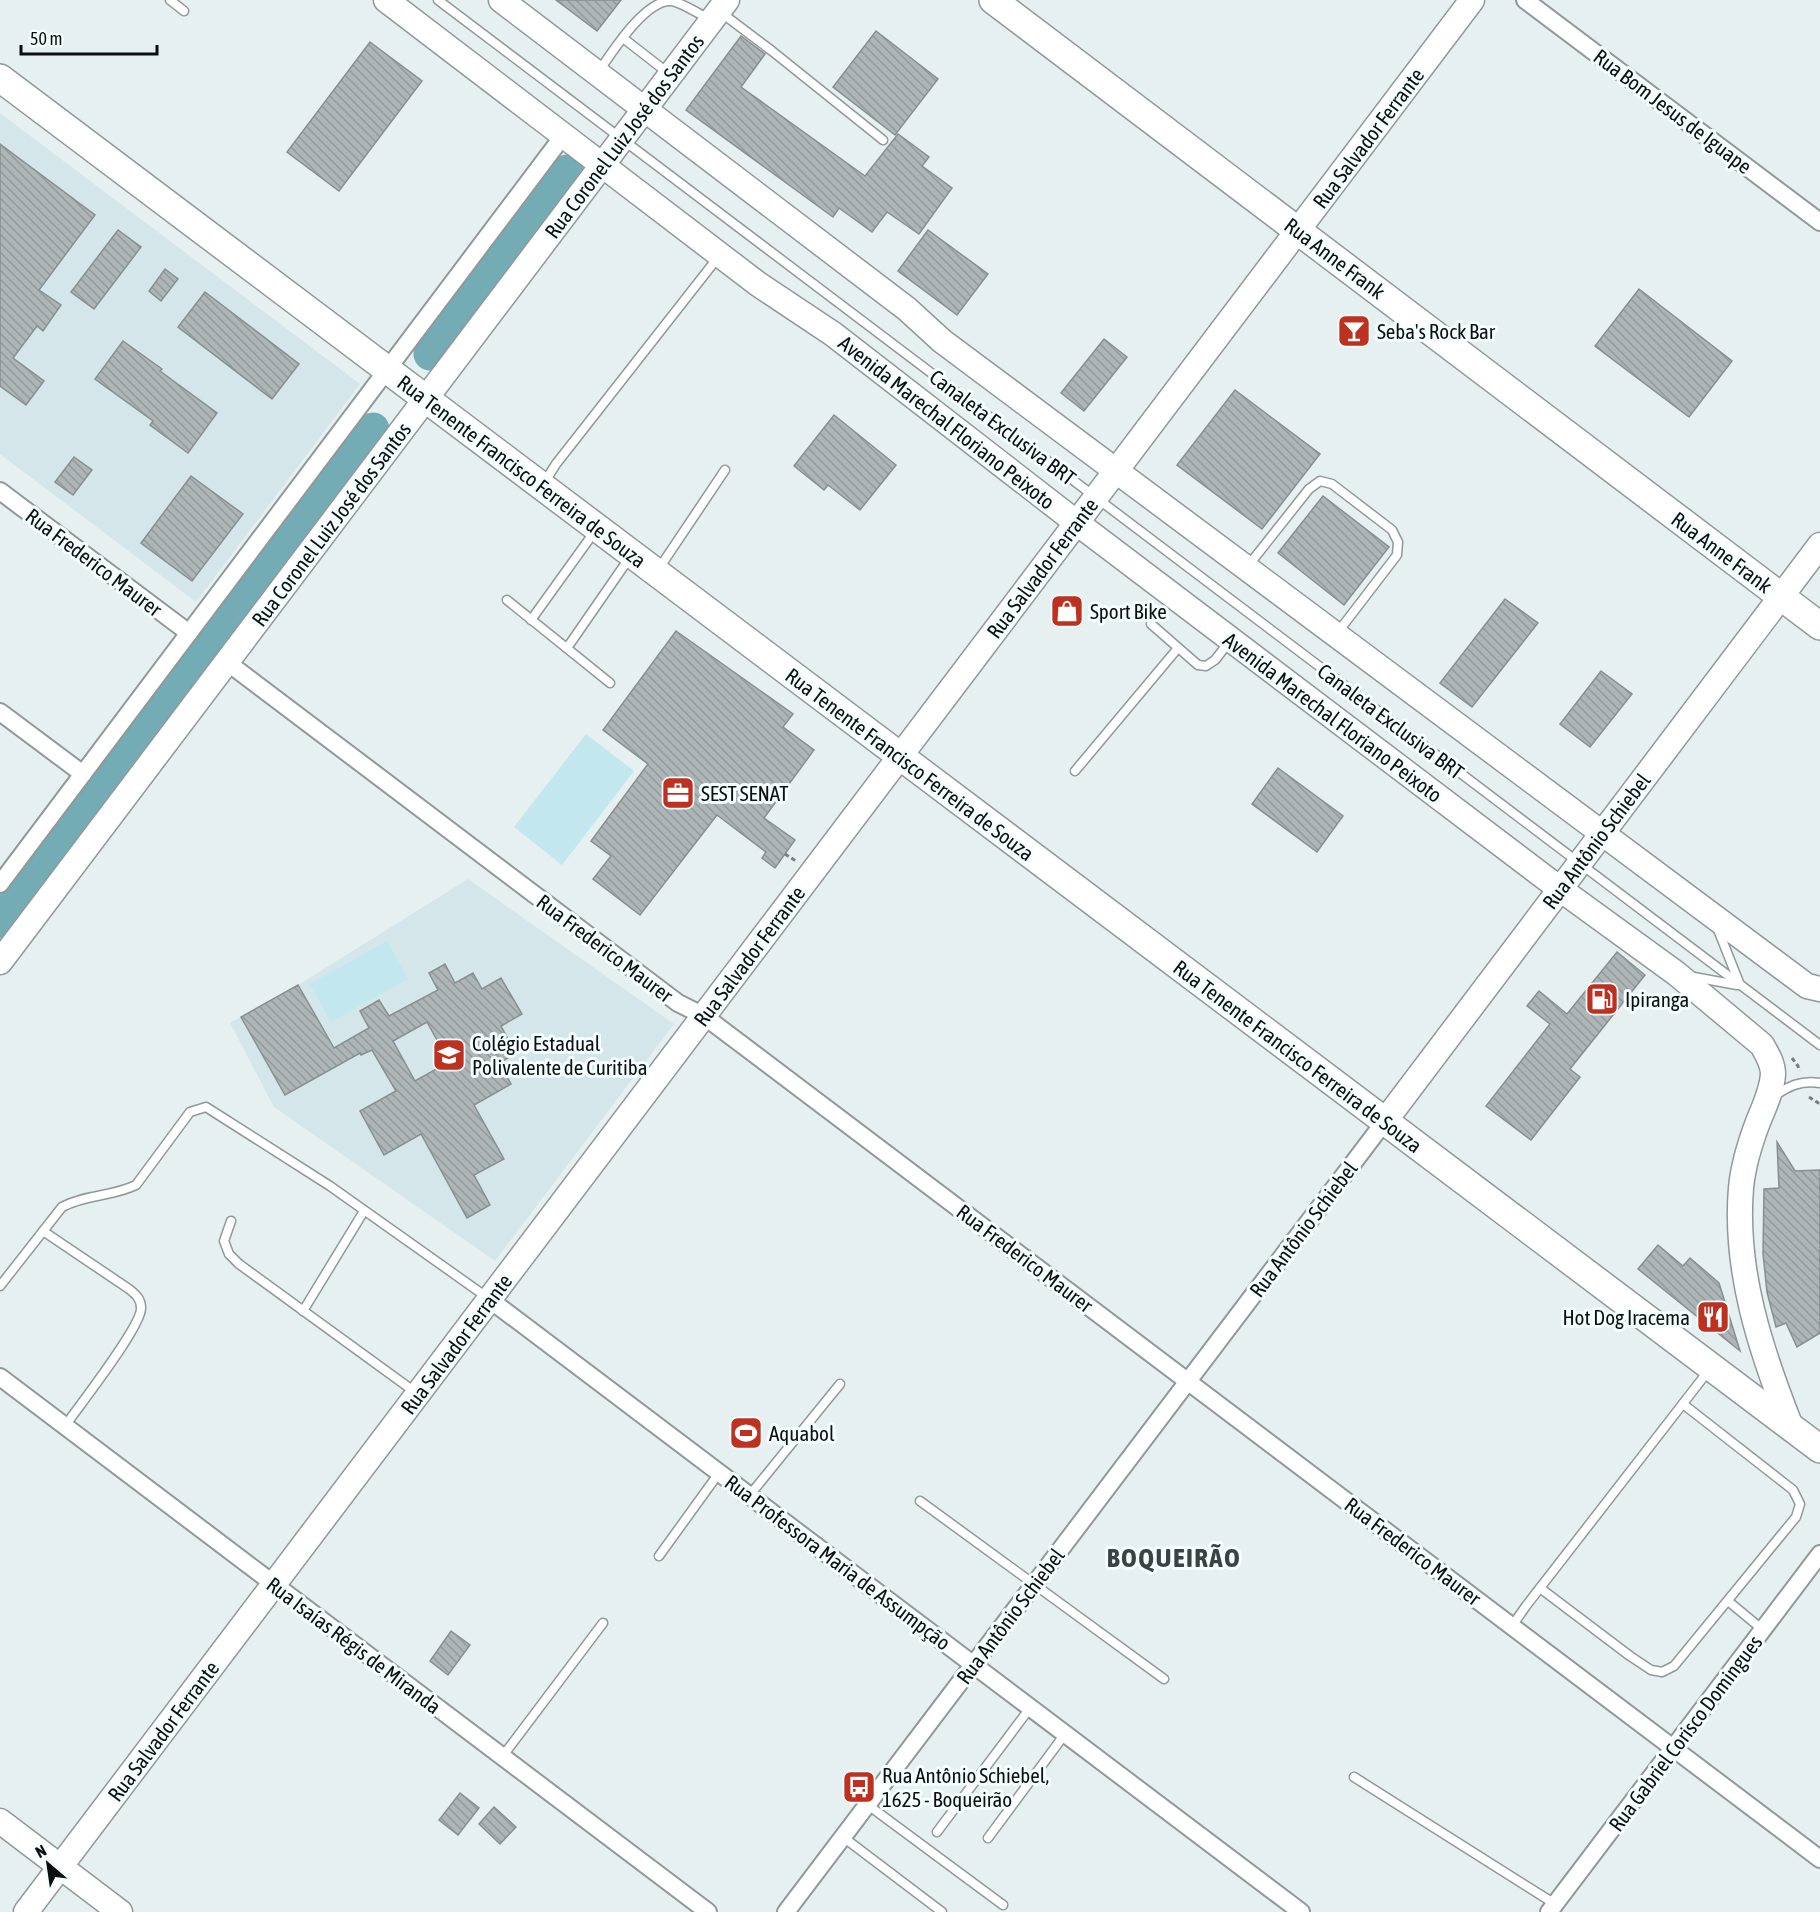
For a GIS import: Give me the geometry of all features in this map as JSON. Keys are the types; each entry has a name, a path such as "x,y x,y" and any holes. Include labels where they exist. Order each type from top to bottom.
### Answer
{"main road":[{"name":"Rua Anne Frank","path":"993,0 1820,626"},
{"name":"Rua Tenente Francisco Ferreira de Souza","path":"0,78 1820,1449"}],"street":[{"name":"Avenida Marechal Floriano Peixoto","path":"386,0 719,255 833,334 1231,640 1560,889 1677,974 1762,1045 1770,1058 1773,1072 1771,1088 1765,1103"},
{"path":"501,0 907,309 942,341 1712,916 1813,988"},
{"name":"Rua Salvador Ferrante","path":"26,1912 1472,0"},
{"name":"Rua Bom Jesus de Iguape","path":"1525,0 1820,222"},
{"name":"Rua Coronel Luiz José dos Santos","path":"0,962 719,10"},
{"path":"0,884 563,136"},
{"name":"Rua Frederico Maurer","path":"0,491 189,633"},
{"name":"Rua Antônio Schiebel","path":"786,1912 1820,545"},
{"name":"Rua Frederico Maurer","path":"227,662 678,1003 704,1016 1820,1859"},
{"path":"0,712 83,774"},
{"path":"1765,1103 1747,1156 1742,1185 1740,1243 1754,1319 1768,1369 1791,1427"},
{"name":"Rua Professora Maria de Assumpção","path":"489,1299 1301,1912"},
{"name":"Rua Isaías Régis de Miranda","path":"0,1377 708,1912"},
{"name":"Rua Gabriel Corisco Domingues","path":"1552,1908 1820,1554"},
{"path":"0,1821 120,1912"}],"lane":[{"path":"170,0 184,11"},
{"name":"Canaleta Exclusiva BRT","path":"438,0 1820,1045"},
{"path":"597,73 645,11 658,2 672,0 719,10 883,140"},
{"path":"623,38 670,75"},
{"path":"542,486 719,255"},
{"path":"656,572 725,470"},
{"path":"1247,568 1309,489 1320,481 1332,484 1392,530 1398,542 1397,555 1336,635"},
{"path":"531,620 597,528"},
{"path":"567,648 632,554"},
{"path":"507,600 610,683"},
{"path":"1151,624 1197,664 1206,666 1215,660 1231,640"},
{"path":"1075,771 1178,648"},
{"path":"1712,916 1740,985"},
{"name":"Canaleta Exclusiva BRT","path":"1677,974 1740,985"},
{"path":"1765,1103 1800,1082 1820,1083"},
{"path":"0,1286 62,1207 77,1199 123,1191 136,1185 190,1113 206,1107 330,1186 489,1299"},
{"path":"303,1311 364,1211"},
{"path":"231,1221 224,1241 229,1254 239,1264 418,1394"},
{"path":"43,1231 129,1289 139,1297 142,1309 134,1328 65,1426"},
{"path":"1512,1626 1711,1367"},
{"path":"749,1496 840,1384"},
{"path":"1540,1588 1630,1656 1651,1670 1662,1672 1674,1666 1796,1517 1800,1504 1793,1490 1683,1404"},
{"path":"659,1556 719,1473"},
{"path":"920,1501 1164,1679"},
{"path":"1728,1601 1763,1630"},
{"path":"502,1756 603,1623"},
{"path":"937,1832 1030,1708"},
{"path":"988,1838 1065,1734"},
{"path":"1354,1777 1552,1908"},
{"path":"868,1805 1003,1905"},
{"path":"843,1837 942,1912"}],"path":[{"path":"1803,1095 1820,1104"}],"shaded area":[{"path":"0,113 360,384 196,602 0,454"},
{"path":"586,734 634,771 562,865 514,827"},
{"name":"Colégio Estadual Polivalente de Curitiba","path":"468,879 674,1024 495,1261 274,1107 230,1023 298,985"},
{"path":"387,941 408,979 331,1022 310,984"}],"building":[{"path":"556,0 621,0 597,31"},
{"path":"876,31 938,79 895,135 833,87"},
{"path":"741,36 765,54 741,87 865,176 898,134 929,157 922,166 952,188 919,234 887,212 872,232 839,208 833,217 686,110"},
{"path":"370,42 422,81 339,191 287,152"},
{"path":"0,144 95,215 39,290 61,305 43,331 37,326 13,358 44,381 26,405 0,386"},
{"path":"118,230 141,247 94,309 71,292"},
{"path":"928,230 988,274 957,315 898,271"},
{"path":"165,269 178,279 161,301 149,291"},
{"path":"1639,289 1732,361 1689,417 1595,346"},
{"path":"205,292 299,364 272,399 178,327"},
{"path":"1104,339 1127,357 1084,411 1061,393"},
{"path":"123,341 217,413 188,453 150,425 153,421 95,379"},
{"path":"1235,390 1320,454 1262,529 1177,465"},
{"path":"834,415 896,465 860,510 828,485 824,490 794,466"},
{"path":"74,457 92,470 73,495 55,482"},
{"path":"191,476 243,514 192,581 141,543"},
{"path":"1323,496 1389,547 1344,605 1278,553"},
{"path":"1505,599 1538,623 1472,707 1440,683"},
{"path":"676,631 793,714 783,727 814,750 764,818 795,840 775,868 762,858 766,852 717,815 640,915 593,879 611,856 591,841 648,764 603,730"},
{"path":"1601,671 1632,694 1590,747 1560,724"},
{"path":"1278,768 1343,816 1317,852 1252,804"},
{"path":"1617,952 1645,975 1570,1069 1580,1077 1531,1140 1486,1106 1550,1024 1527,1006 1539,991 1567,1014"},
{"path":"445,964 455,983 473,973 482,989 501,978 522,1014 501,1026 516,1053 499,1063 511,1084 474,1105 504,1159 474,1175 490,1205 467,1218 421,1134 384,1155 360,1111 396,1091 372,1050 361,1055 360,1053 285,1095 241,1017 298,985 334,1048 369,1028 360,1011 379,1000 389,1016 438,990 429,973","holes":["427,1022 449,1062 415,1081 393,1041"]},
{"path":"1777,1142 1795,1171 1820,1170 1820,1333 1797,1347 1786,1323 1776,1327 1767,1292 1763,1254 1764,1189 1779,1188"},
{"name":"Hot Dog Iracema","path":"1658,1245 1683,1266 1690,1258 1719,1283 1740,1351 1638,1269"},
{"path":"451,1631 470,1645 448,1675 430,1661"},
{"path":"460,1793 479,1808 458,1835 439,1820"},
{"path":"494,1807 516,1827 500,1844 479,1824"}],"waterway":[{"path":"430,354 567,171"},
{"path":"0,922 373,429"}],"place":[{"name":"Seba's Rock Bar","path":"1354,331"},
{"name":"Sport Bike","path":"1067,611"},
{"name":"SEST SENAT","path":"678,793"},
{"name":"Ipiranga","path":"1602,999"},
{"name":"Colégio Estadual Polivalente de Curitiba","path":"449,1055"},
{"name":"Hot Dog Iracema","path":"1713,1317"},
{"name":"Aquabol","path":"746,1433"},
{"name":"Rua Antônio Schiebel, 1625 - Boqueirão","path":"859,1787"}],"district":[{"name":"BOQUEIRÃO","path":"1174,1557"}]}
